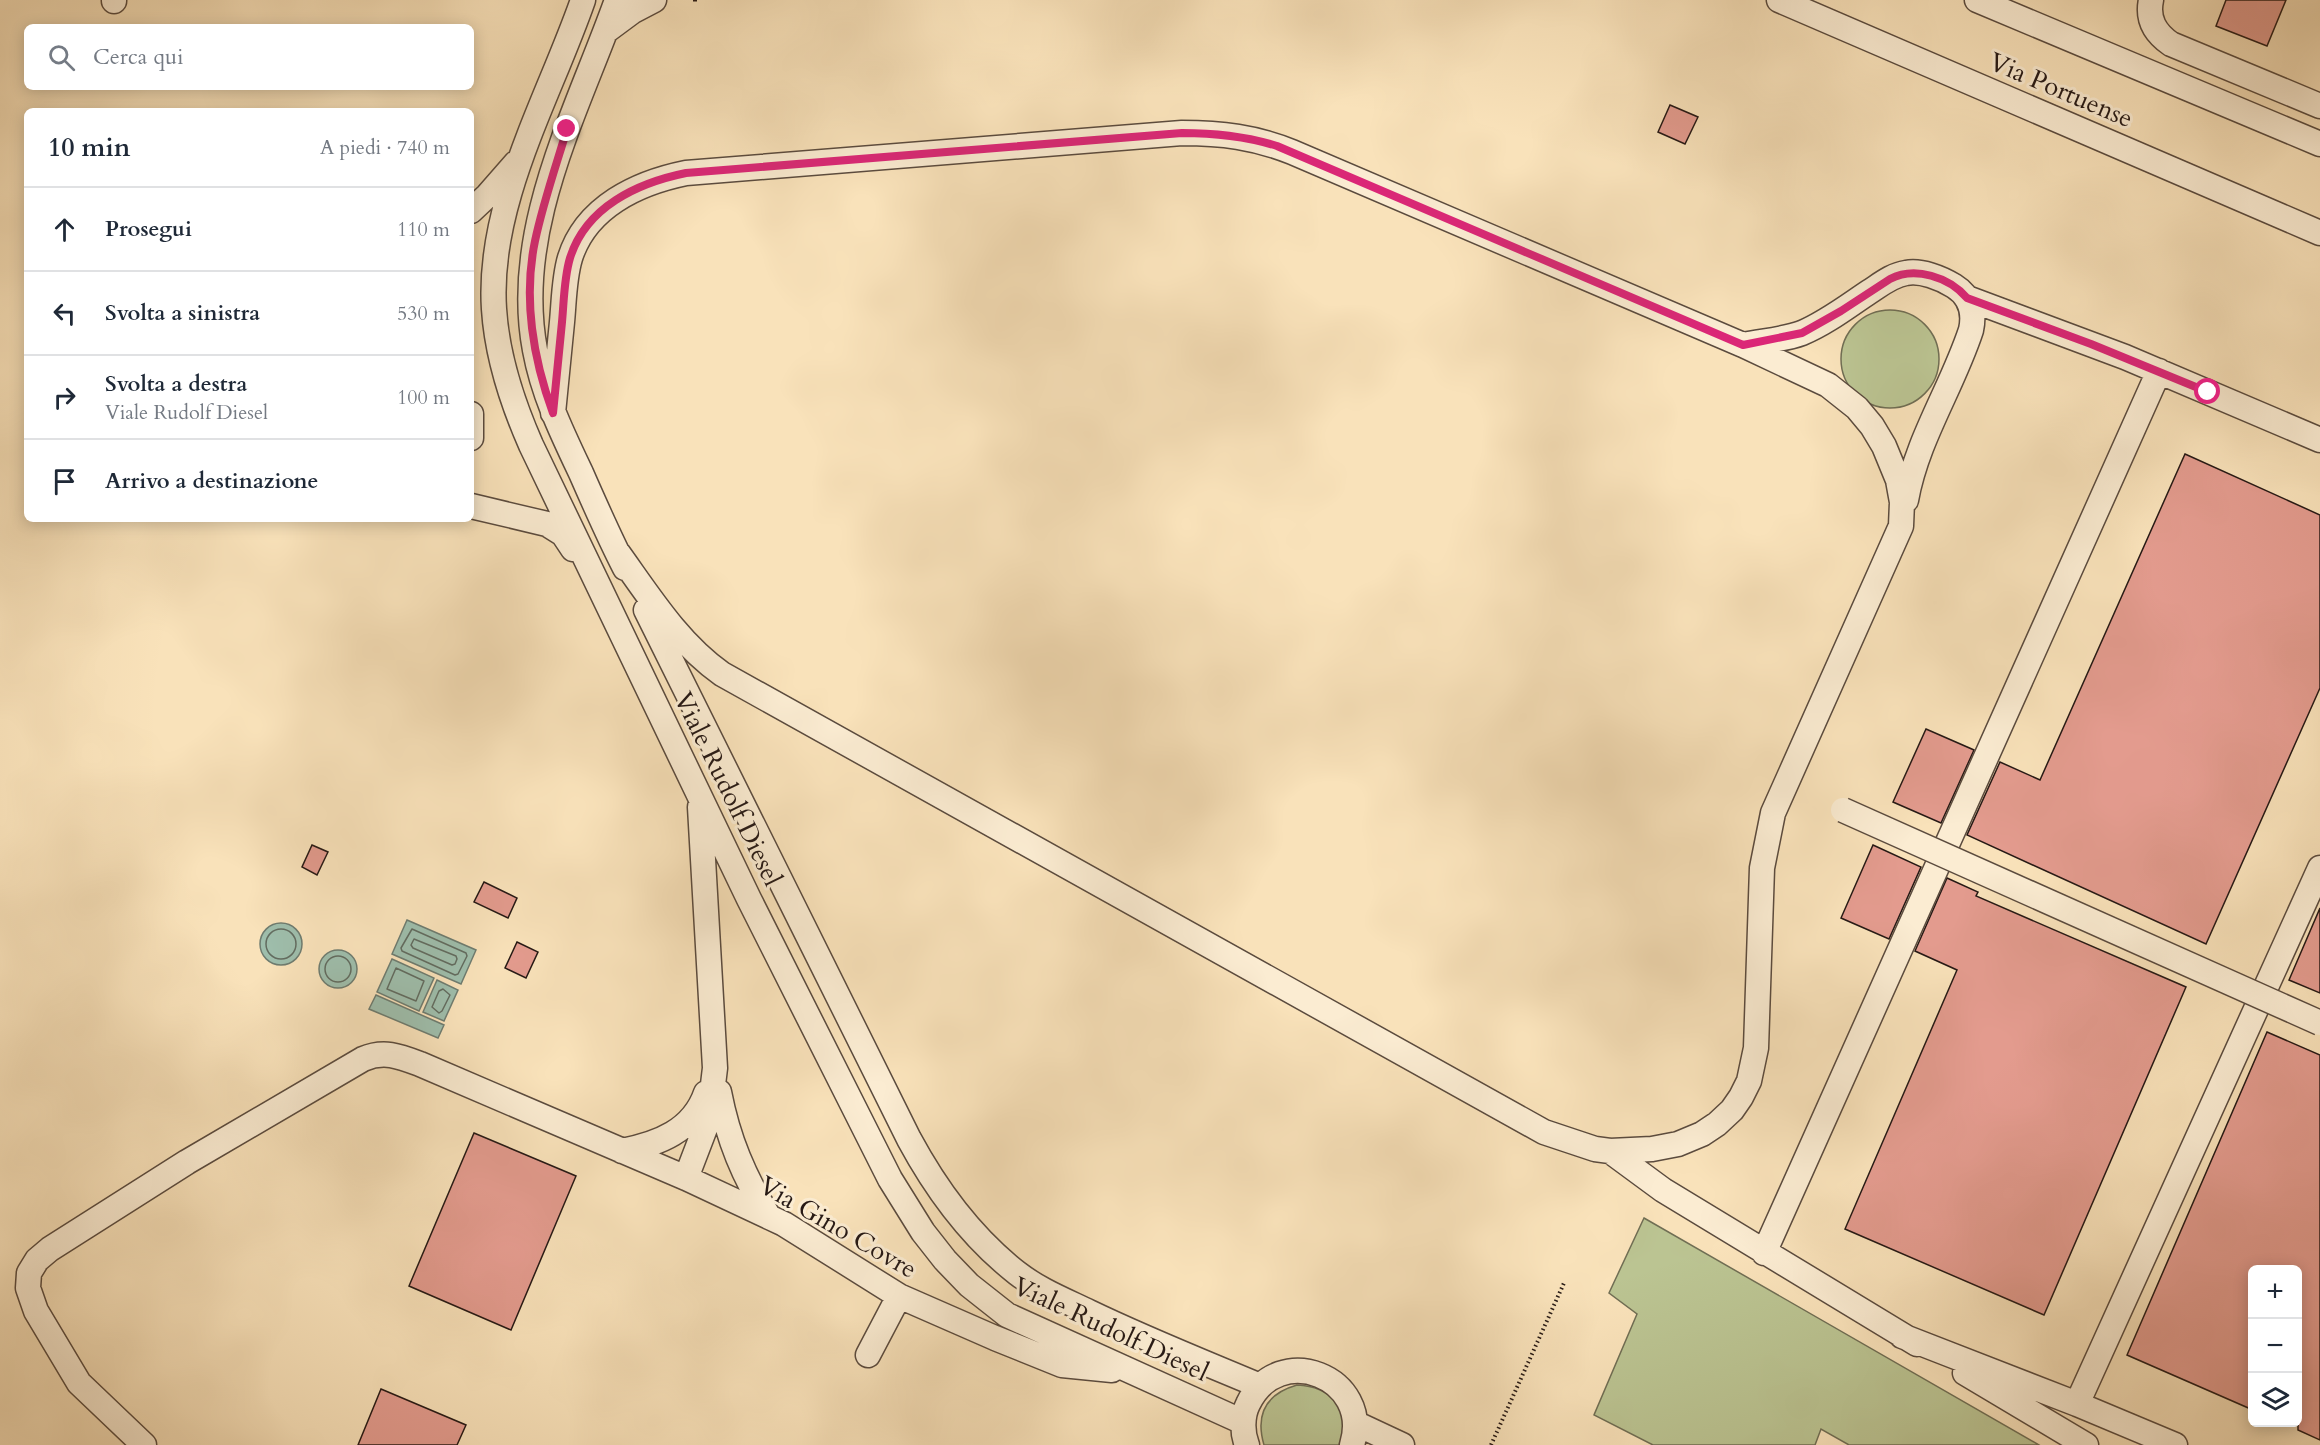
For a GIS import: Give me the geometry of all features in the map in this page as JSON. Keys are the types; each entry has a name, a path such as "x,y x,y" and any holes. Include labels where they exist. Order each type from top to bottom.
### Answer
{"street":[{"path":"567,46 568,0"},
{"name":"Viale Rudolf Diesel","path":"583,0 567,46 521,157 507,203 497,251 493,298 497,338 509,387 521,422 699,795 882,1163 922,1232 969,1285 1007,1315 1130,1371 1245,1433"},
{"name":"Viale Rudolf Diesel","path":"617,0 567,129 535,242 531,285 532,331 539,368 553,413 618,553 909,1139 946,1200 989,1248 1018,1273 1041,1288 1130,1332 1260,1386"},
{"path":"606,31 633,11 654,0"},
{"name":"Via Portuense","path":"1779,0 2320,232"},
{"path":"1977,0 2320,144"},
{"path":"2151,0 2151,21 2157,32 2171,44 2320,106"},
{"path":"553,413 566,276 572,252 580,234 598,213 618,198 642,186 686,173 1182,133 1215,133 1277,146 1817,378 1857,408 1881,441 1895,469 1900,491 1901,526"},
{"path":"474,208 521,157"},
{"path":"618,553 684,641 722,674 1544,1132 1577,1145 1610,1151 1652,1149 1678,1144 1702,1134 1717,1124 1732,1110 1749,1081 1756,1048 1762,868 1773,813 1901,526 1916,459 1971,330 1973,311 1960,290 1946,281 1908,272 1890,279 1802,333 1743,345"},
{"path":"1967,298 2159,371 2320,440"},
{"path":"1764,1253 2159,371"},
{"path":"474,507 553,527 567,539 597,585"},
{"path":"699,795 715,1068 726,1124 734,1150 744,1175 769,1217"},
{"path":"1843,810 2320,1023"},
{"path":"2077,1404 2320,868"},
{"name":"Via Gino Covre","path":"144,1445 79,1383 36,1311 28,1288 32,1266 50,1249 187,1162 363,1059 382,1054 397,1055 686,1178 769,1217 814,1242 899,1296 1050,1361 1074,1367 1130,1371"},
{"path":"622,1151 660,1141 688,1124 702,1106 715,1068"},
{"path":"686,1178 709,1118 715,1068"},
{"path":"1610,1151 1663,1190 1764,1253 2086,1445"},
{"path":"868,1355 899,1296"},
{"path":"1902,1336 2175,1445"},
{"path":"1245,1433 1246,1409 1251,1396 1260,1386 1275,1375 1292,1370 1310,1371 1327,1378 1341,1389 1351,1405 1353,1434 1402,1445"}],"path":[{"path":"1491,1445 1564,1283"}],"green space":[{"path":"1890,310 1909,314 1924,325 1935,340 1939,359 1935,378 1924,393 1909,404 1890,408 1871,404 1856,393 1845,378 1841,359 1845,340 1856,325 1871,314"},
{"path":"1644,1218 2039,1445 1849,1445 1821,1429 1815,1445 1653,1445 1594,1415 1637,1314 1609,1293"},
{"path":"1297,1385 1320,1390 1336,1403 1343,1421 1343,1433 1339,1445 1264,1445 1261,1424 1266,1407 1278,1394"}],"water":[{"path":"407,920 476,950 461,984 392,954"},
{"path":"281,923 296,929 302,944 296,959 281,965 266,959 260,944 266,929"},
{"path":"338,950 352,955 357,969 352,983 338,988 324,983 319,969 324,955"},
{"path":"392,959 434,978 419,1011 377,992"},
{"path":"437,980 458,990 444,1021 423,1012"},
{"path":"376,995 444,1025 438,1038 369,1009"}],"building":[{"path":"2226,0 2286,0 2267,46 2216,26"},
{"path":"1670,105 1698,117 1685,144 1658,132"},
{"path":"2185,454 2320,515 2320,688 2206,944 1967,835 2000,762 2040,780"},
{"path":"1926,729 1974,750 1941,823 1893,802"},
{"path":"312,845 328,852 317,875 302,867"},
{"path":"1873,845 1921,867 1889,939 1841,918"},
{"path":"1947,878 1978,892 1976,896 2186,987 2044,1315 1845,1229 1957,970 1915,951"},
{"path":"484,882 517,898 508,918 474,902"},
{"path":"2320,908 2320,993 2289,980"},
{"path":"517,942 538,952 526,978 505,968"},
{"path":"2267,1032 2320,1055 2320,1440 2298,1430 2298,1427 2302,1427 2302,1265 2248,1265 2248,1408 2127,1355"},
{"path":"474,1133 576,1176 511,1330 409,1286"},
{"path":"381,1389 466,1425 457,1445 358,1445"}],"route":[{"path":"567,129 535,242 531,285 532,331 535,350 553,413 565,283 570,258 580,234 598,213 618,198 642,186 686,173 1182,133 1238,136 1277,146 1743,345 1802,333 1890,279 1913,272 1946,281 1960,290 1967,298 2091,344 2208,392"}]}
